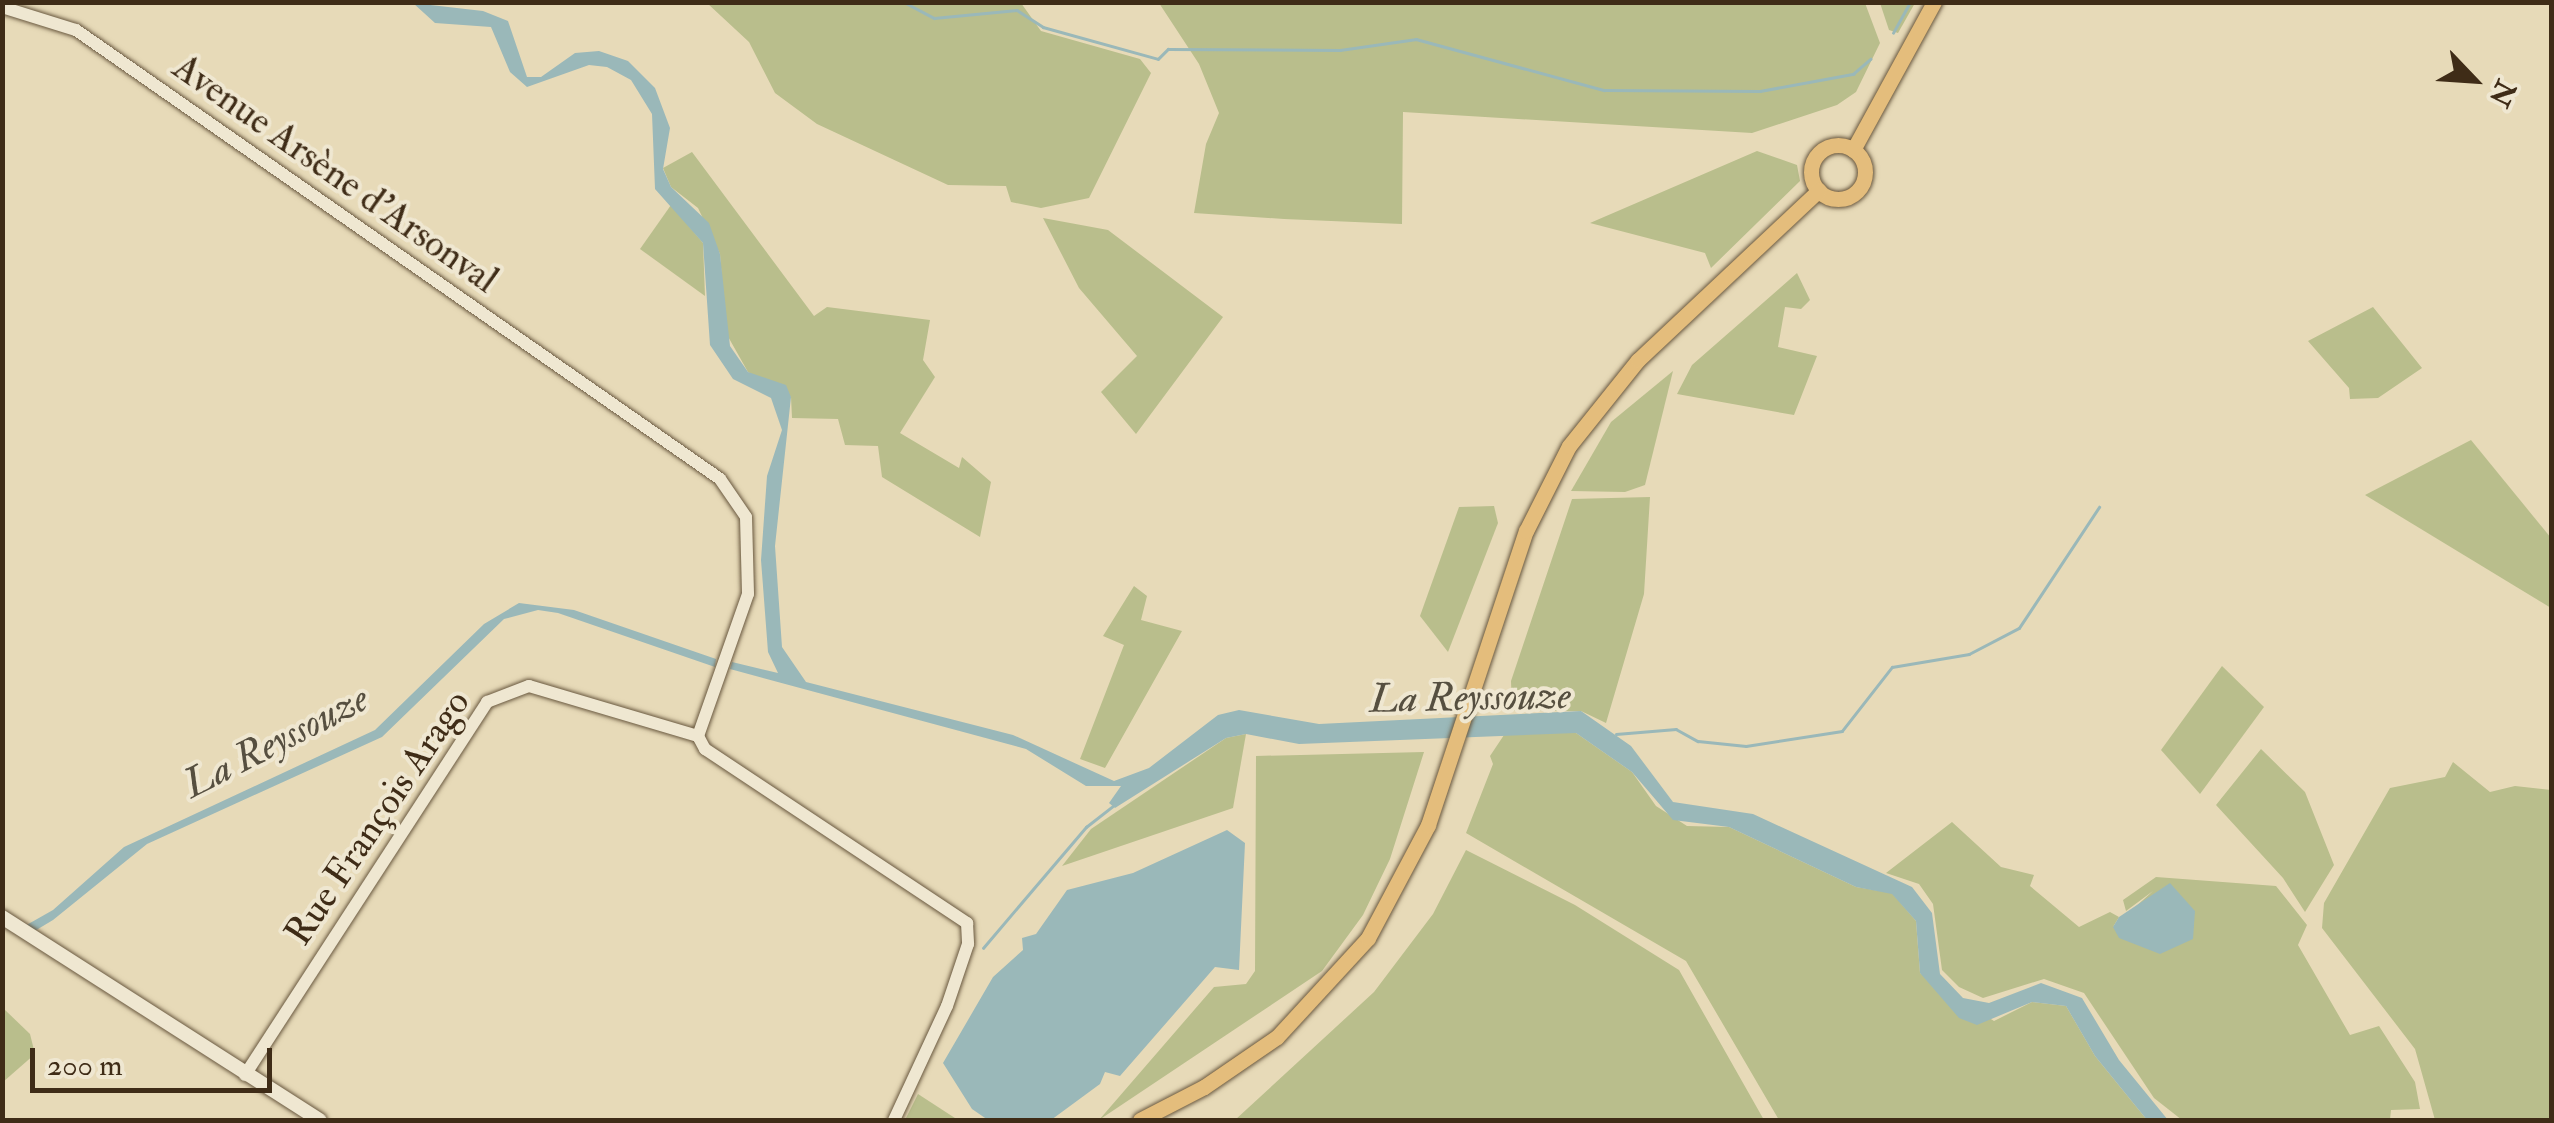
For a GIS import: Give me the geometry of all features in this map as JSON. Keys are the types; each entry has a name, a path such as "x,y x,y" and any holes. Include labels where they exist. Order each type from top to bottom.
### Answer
{"main road":[{"path":"1853,150 1934,2"},
{"path":"1836,145 1853,150 1864,164 1858,189 1834,198 1818,190 1812,167 1820,152 1836,145"},
{"path":"1140,1120 1252,1056 1345,968 1409,868 1537,504 1588,418 1638,360 1818,190"},
{"path":"2,917 320,1120"}],"street":[{"name":"Avenue Arsène d'Arsonval","path":"2,7 76,30 720,479 746,516 748,594 698,736"},
{"name":"Rue François Arago","path":"244,1075 487,702 529,686 698,736 706,749 967,923 968,944 946,1006 894,1120"}],"green space":[{"path":"707,3 1021,3 1041,31 1140,59 1151,73 1089,198 1041,208 1011,202 1006,186 948,185 817,124 775,93 749,42"},
{"path":"1159,3 1865,3 1880,43 1856,92 1837,105 1752,133 1403,112 1402,224 1284,219 1194,213 1206,144 1219,113 1199,64"},
{"path":"1880,3 1915,3 1898,33 1889,30"},
{"path":"1757,151 1797,165 1800,181 1711,268 1705,253 1590,223"},
{"path":"692,152 814,316 827,307 930,320 923,360 935,377 900,433 959,468 962,457 991,482 980,537 882,477 878,446 845,445 838,419 792,418 791,397 748,372 726,333 720,254 698,208 671,187 663,168"},
{"path":"671,205 703,243 705,296 640,249"},
{"path":"1043,218 1108,230 1223,317 1136,434 1101,392 1137,356 1079,288"},
{"path":"1797,273 1810,300 1801,309 1785,307 1778,347 1817,356 1794,415 1677,394 1692,365"},
{"path":"2373,307 2422,368 2378,398 2350,399 2349,388 2308,341"},
{"path":"1673,371 1645,485 1625,492 1571,491 1611,422"},
{"path":"2471,440 2551,538 2551,608 2365,495"},
{"path":"1650,497 1644,594 1606,723 1581,711 1512,711 1511,681 1572,499"},
{"path":"1494,506 1498,523 1448,652 1420,616 1459,507"},
{"path":"1134,586 1147,596 1141,620 1182,631 1105,768 1080,759 1124,645 1103,636"},
{"path":"2222,666 2264,707 2200,794 2161,750"},
{"path":"1506,732 1576,733 1632,772 1656,806 1687,826 1729,827 1856,887 1892,893 1916,921 1920,973 1994,1021 2032,1002 2066,1006 2095,1056 2147,1120 1779,1120 1686,961 1466,833 1493,764 1490,756"},
{"path":"1246,734 1233,808 1062,866 1091,829 1226,738"},
{"path":"2261,749 2305,792 2334,865 2305,912 2283,878 2216,805"},
{"path":"1424,752 1390,859 1363,915 1322,971 1099,1120 1214,987 1246,984 1255,971 1256,756"},
{"path":"2453,762 2490,792 2515,786 2551,790 2551,1120 2435,1120 2415,1049 2322,928 2324,903 2390,788 2445,777"},
{"path":"1952,822 2001,867 2034,875 2030,886 2079,927 2110,912 2119,917 2113,927 2153,891 2126,911 2123,900 2156,877 2276,886 2307,925 2298,945 2350,1035 2379,1026 2415,1082 2420,1109 2391,1110 2390,1120 2182,1120 2154,1098 2084,993 2044,979 1983,998 1959,987 1942,970 1933,904 1919,884 1886,873"},
{"path":"1466,850 1575,905 1679,970 1764,1120 1235,1120 1374,992 1433,914"},
{"path":"3,1008 30,1034 35,1054 3,1082"},
{"path":"918,1094 958,1120 905,1120"}],"water":[{"path":"413,3 483,11 508,21 527,77 541,77 575,53 599,51 628,61 655,88 670,128 663,169 671,187 709,223 720,254 730,346 748,372 786,385 791,397 775,546 782,647 806,682 1013,735 1114,781 1149,768 1218,715 1239,710 1319,724 1581,711 1631,746 1673,802 1753,814 1912,887 1932,913 1940,974 1963,998 1989,1003 2041,983 2082,998 2119,1060 2168,1120 2147,1120 2095,1056 2066,1006 2032,1002 1977,1025 1959,1018 1920,973 1916,921 1892,894 1856,887 1729,827 1673,820 1632,772 1576,733 1299,744 1246,734 1226,738 1115,808 1109,803 1121,786 1086,786 1026,749 730,669 732,662 778,673 768,652 761,560 767,476 782,430 771,398 733,379 710,345 703,243 655,189 652,114 631,80 607,67 589,65 527,87 510,72 491,27 435,23"},
{"path":"519,603 574,610 716,659 715,667 558,613 538,610 504,619 382,737 147,844 53,920 33,932 23,927 53,910 124,847 375,730 484,624"},
{"path":"1227,830 1245,843 1239,970 1215,967 1120,1076 1105,1072 1100,1084 1051,1120 988,1120 972,1109 943,1063 993,977 1023,950 1022,938 1036,934 1067,890 1133,873"},
{"path":"2170,883 2195,911 2193,939 2160,954 2119,938 2113,927 2119,917"}],"waterway":[{"path":"904,2 934,18 1017,10 1043,27 1158,59 1168,49 1340,50 1416,39 1604,90 1760,91 1853,74 1870,59"},
{"path":"1893,33 1910,2"},
{"path":"1616,734 1676,729 1698,741 1746,746 1842,731 1892,667 1969,654 2019,628 2099,507"},
{"path":"983,948 1086,827 1112,807"}],"water label":[{"name":"La Reyssouze","path":"1470,698"},
{"name":"La Reyssouze","path":"276,742"}]}
